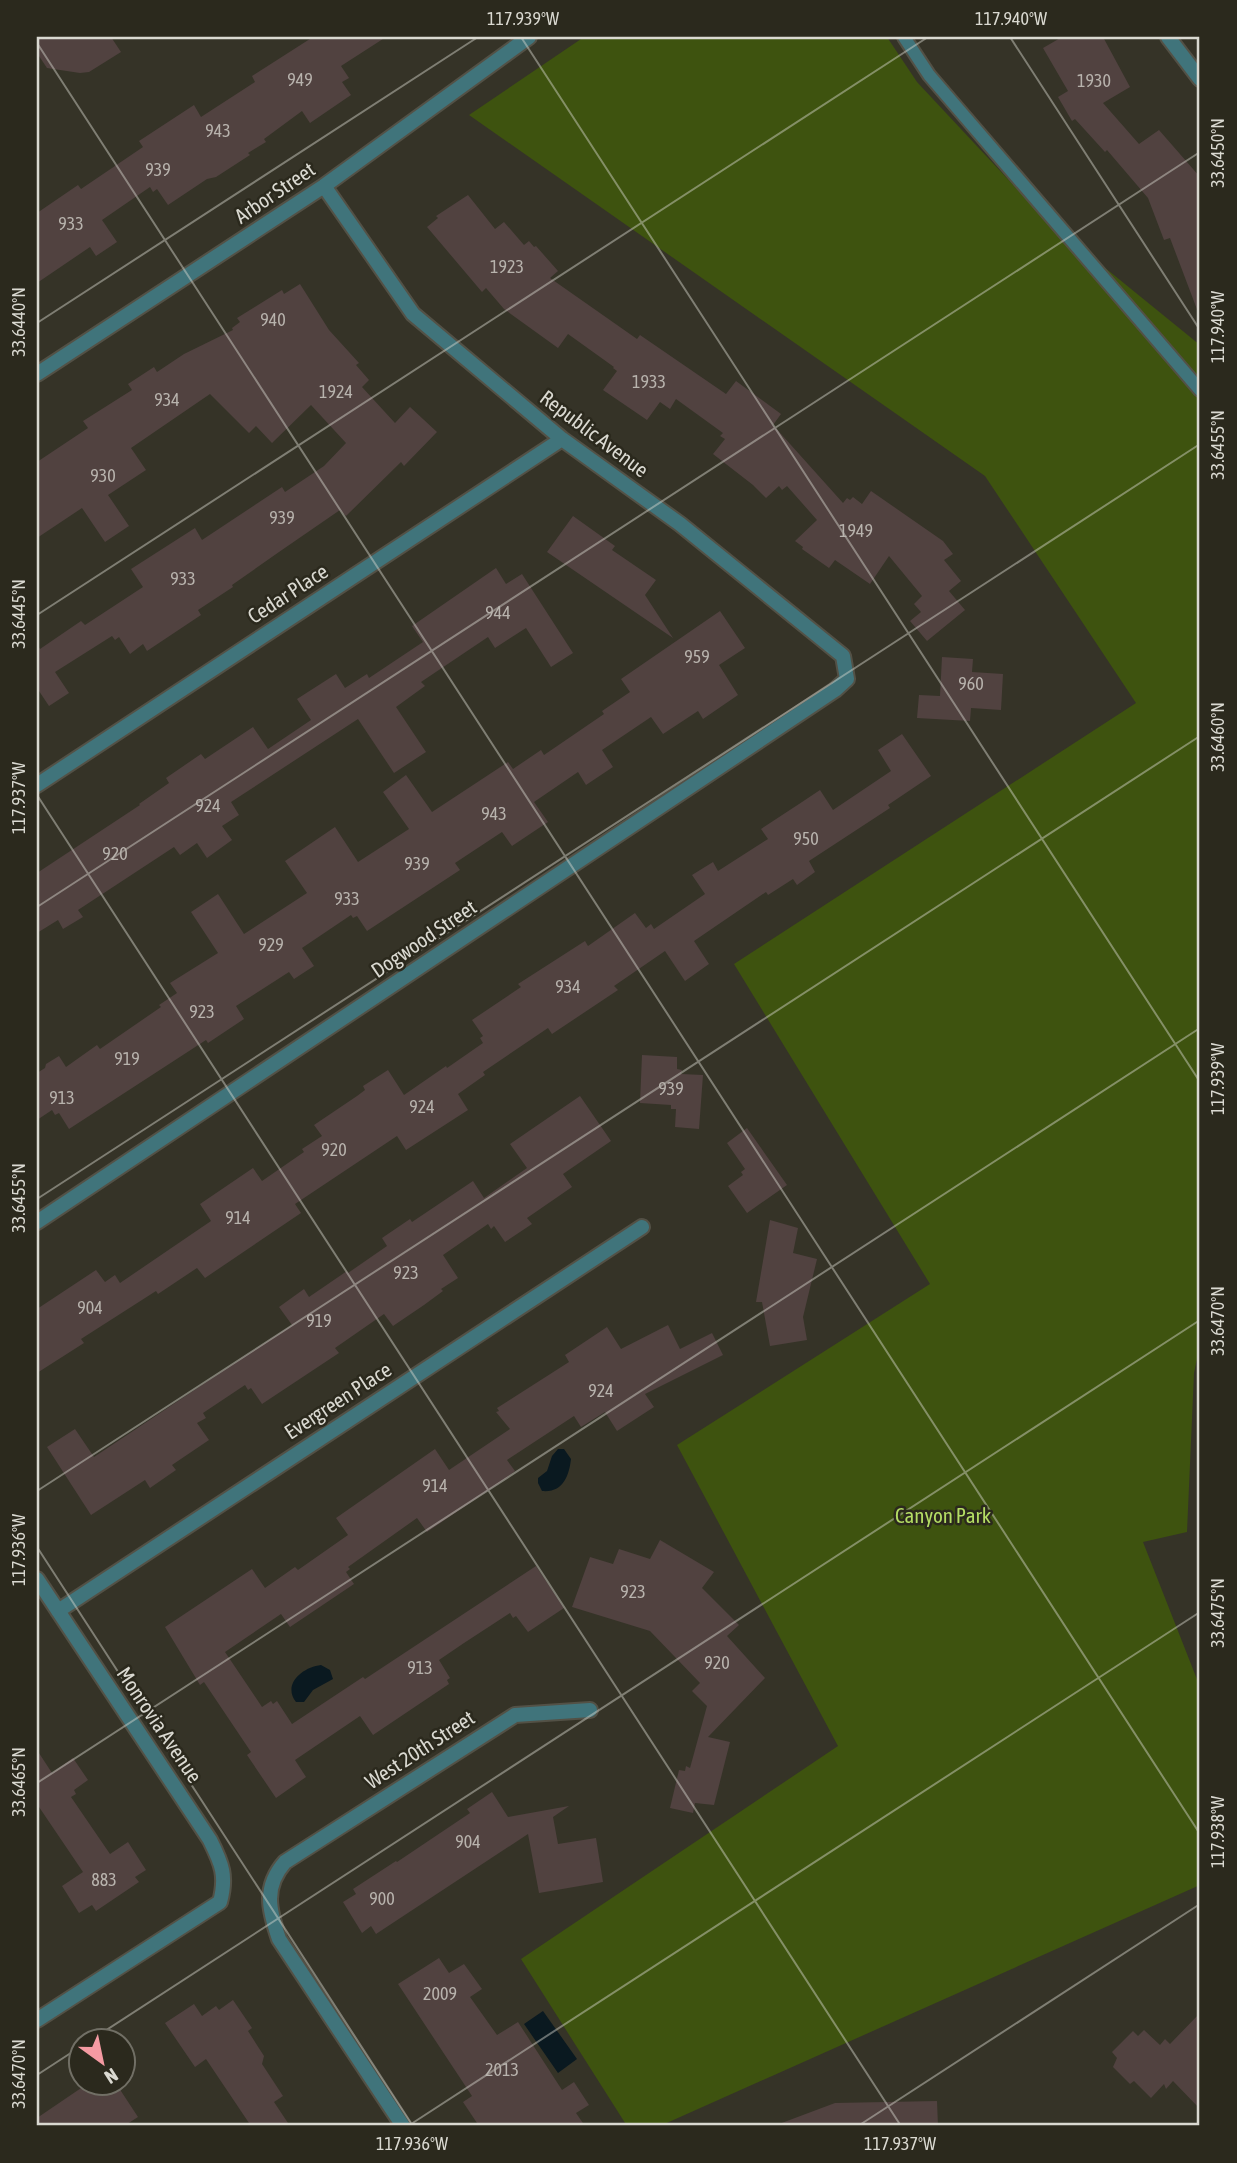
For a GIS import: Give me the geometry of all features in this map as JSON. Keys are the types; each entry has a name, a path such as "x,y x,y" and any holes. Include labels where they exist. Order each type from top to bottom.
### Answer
{"street":[{"name":"Arbor Street","path":"37,374 324,186 530,37"},
{"path":"1168,37 1200,79"},
{"name":"Republic Avenue","path":"324,186 413,314 562,439 680,524 843,656 847,679 835,690"},
{"name":"Cedar Place","path":"37,785 562,439"},
{"name":"Dogwood Street","path":"37,1222 835,690"},
{"name":"Evergreen Place","path":"58,1611 642,1227"},
{"name":"Monrovia Avenue","path":"37,1579 210,1840 220,1861 225,1882 220,1902 37,2020"},
{"name":"West 20th Street","path":"403,2126 279,1939 271,1916 270,1898 274,1874 285,1862 515,1715 590,1710"}],"lane":[{"path":"904,37 929,75 1200,390"}],"green space":[{"name":"Canyon Park","path":"584,37 887,37 917,82 1045,219 1200,345 1200,1344 1194,1373 1187,1532 1143,1542 1200,1687 1200,1885 660,2126 627,2126 521,1959 838,1746 677,1445 930,1284 734,964 1136,703 985,476 469,115"}],"shaded area":[{"path":"558,1449 564,1449 571,1459 569,1471 560,1486 542,1491 538,1478 547,1471 552,1456"},
{"path":"321,1665 330,1670 333,1679 313,1690 304,1702 296,1702 291,1689 296,1678 308,1669"},
{"path":"543,2011 577,2059 558,2073 524,2024"}],"building":[{"path":"37,37 111,37 121,52 89,72 47,68 37,53"},
{"path":"313,37 386,37 341,66 349,78 342,82 351,95 310,123 302,111 264,139 266,142 248,153 250,155 168,205 157,189 153,192 150,187 102,220 117,242 96,256 90,247 37,283 37,213 78,185 81,189 143,147 139,141 194,105 201,117 255,82 252,76"},
{"path":"1062,37 1103,37 1130,87 1103,103 1139,144 1159,130 1200,177 1198,312 1170,238 1164,240 1148,198 1107,150 1105,152 1075,119 1072,121 1058,97 1068,91 1043,48"},
{"path":"468,195 495,229 504,222 524,245 529,241 536,246 558,271 550,278 637,339 640,335 726,394 736,381 781,414 773,425 843,503 847,498 850,500 853,497 862,504 871,491 943,541 953,554 944,560 961,581 949,591 965,610 927,641 910,621 921,612 914,604 922,596 889,556 870,584 835,560 829,568 795,541 817,520 787,486 782,490 779,486 766,498 713,454 725,439 720,436 723,433 676,399 670,409 660,402 647,420 603,390 617,371 614,367 568,334 558,348 504,309 486,288 482,292 427,227 438,218 436,216"},
{"path":"300,284 329,330 359,363 356,365 369,380 362,387 395,423 410,407 437,432 404,466 401,462 346,516 340,510 232,585 233,587 198,610 201,615 147,651 143,644 130,654 119,637 115,640 112,636 55,672 69,693 49,706 37,688 37,644 40,649 81,621 85,625 143,587 131,569 195,528 202,540 282,487 285,492 324,466 346,443 311,405 272,443 256,426 249,433 210,394 131,448 146,470 108,495 129,526 105,542 82,508 37,538 37,462 88,428 83,421 132,390 128,384 154,367 157,372 184,354 233,330 240,322 237,318 282,290 284,294"},
{"path":"573,516 615,546 612,550 656,580 645,595 673,638 547,552"},
{"path":"496,568 506,584 522,574 573,653 551,667 526,628 495,648 488,637 421,682 425,686 396,707 426,752 394,773 358,719 231,802 239,815 222,826 232,840 207,858 197,843 180,855 174,847 78,910 83,917 63,929 58,920 37,933 37,873 140,805 169,783 166,778 201,754 205,759 253,727 268,749 311,720 297,699 336,674 345,688 367,674 369,678 423,642 412,626"},
{"path":"720,611 745,648 719,665 738,695 703,719 698,711 663,734 651,717 602,750 613,767 586,785 578,772 534,802 548,822 512,846 502,832 455,863 460,870 367,931 357,916 353,918 351,915 302,948 314,966 294,979 289,972 236,1006 244,1019 208,1043 206,1040 69,1129 59,1113 55,1115 52,1110 37,1120 37,1073 45,1068 46,1064 59,1056 66,1067 97,1045 100,1049 177,993 170,983 218,953 191,912 218,894 244,934 307,893 285,861 335,827 358,862 409,829 383,792 406,775 432,812 508,762 513,769 541,750 544,755 604,714 602,711 630,692 621,679"},
{"path":"942,657 973,659 972,672 1003,674 1001,710 971,708 970,721 917,718 919,695 940,696"},
{"path":"902,734 931,776 888,805 890,808 809,861 815,872 797,885 793,879 768,895 766,892 694,941 709,964 685,981 665,951 614,986 618,990 552,1034 548,1028 483,1072 485,1075 458,1094 468,1110 406,1150 397,1136 295,1204 301,1213 205,1278 197,1268 158,1294 156,1291 81,1339 84,1343 37,1373 37,1309 96,1270 105,1282 115,1275 120,1283 211,1221 200,1204 253,1168 262,1181 304,1152 302,1149 322,1136 314,1125 357,1096 365,1090 363,1086 388,1070 404,1095 446,1066 447,1068 483,1043 480,1038 483,1036 472,1020 521,987 518,984 585,941 588,946 635,913 646,928 651,924 654,929 705,894 692,875 713,862 718,871 768,839 761,829 820,790 833,810 891,771 878,750"},
{"path":"642,1055 677,1057 677,1069 682,1070 681,1074 703,1075 699,1129 675,1127 676,1109 671,1109 671,1105 640,1103"},
{"path":"580,1096 611,1141 563,1174 572,1187 527,1218 532,1224 505,1242 494,1226 491,1229 488,1224 443,1255 458,1278 424,1305 393,1326 384,1314 335,1348 339,1353 262,1404 251,1388 248,1390 245,1385 203,1413 206,1418 197,1423 209,1440 172,1465 176,1470 150,1488 145,1480 91,1515 47,1447 75,1429 94,1457 292,1325 279,1307 304,1289 309,1297 347,1271 348,1273 387,1246 382,1238 410,1219 412,1222 473,1181 484,1198 527,1168 510,1144"},
{"path":"747,1128 787,1185 747,1213 728,1186 743,1175 741,1172 745,1169 727,1143"},
{"path":"770,1220 798,1228 793,1253 817,1259 803,1317 807,1340 770,1346 762,1302 756,1302"},
{"path":"668,1325 680,1349 712,1333 723,1355 645,1394 654,1407 617,1431 605,1412 581,1427 574,1416 507,1460 515,1471 427,1532 417,1518 348,1567 350,1569 346,1572 354,1584 290,1627 281,1614 225,1652 262,1707 271,1701 273,1704 277,1701 292,1724 536,1566 564,1608 528,1632 516,1616 513,1618 510,1613 464,1643 439,1660 450,1678 447,1680 449,1684 373,1735 360,1716 295,1760 306,1777 276,1798 247,1755 251,1752 204,1682 200,1685 165,1627 252,1569 265,1588 295,1567 298,1570 348,1535 336,1518 435,1449 449,1470 510,1429 496,1412 499,1411 497,1408 569,1362 565,1355 607,1327 621,1349"},
{"path":"660,1540 714,1572 702,1588 739,1625 727,1636 765,1678 708,1737 730,1742 714,1805 695,1803 693,1813 670,1808 679,1770 685,1771 686,1766 690,1768 707,1706 692,1691 700,1683 650,1631 572,1607 590,1557 613,1564 619,1549 650,1559"},
{"path":"37,1750 52,1773 73,1758 88,1780 74,1790 76,1794 71,1797 110,1854 128,1842 146,1870 135,1877 139,1882 96,1911 92,1905 79,1913 62,1886 83,1872 37,1804"},
{"path":"492,1792 508,1817 569,1806 553,1817 558,1844 596,1838 603,1882 539,1893 528,1834 376,1934 371,1926 362,1933 343,1902 356,1894 353,1889 470,1813 467,1809"},
{"path":"439,1958 449,1973 464,1964 482,1989 470,1997 497,2035 518,2022 562,2090 574,2082 589,2105 576,2113 585,2126 479,2126 463,2102 472,2096 398,1984"},
{"path":"233,2000 252,2028 248,2031 264,2056 262,2064 283,2096 274,2102 290,2126 251,2126 206,2059 195,2067 165,2023 194,2004 202,2016 216,2006 219,2010"},
{"path":"1200,2013 1200,2109 1173,2081 1166,2089 1164,2084 1151,2098 1134,2081 1130,2084 1113,2067 1117,2058 1112,2052 1133,2031 1138,2036 1144,2030 1160,2045 1165,2039 1170,2044"},
{"path":"69,2096 124,2096 138,2117 124,2126 37,2126 37,2118"},
{"path":"937,2101 938,2126 779,2124 835,2103"}]}
